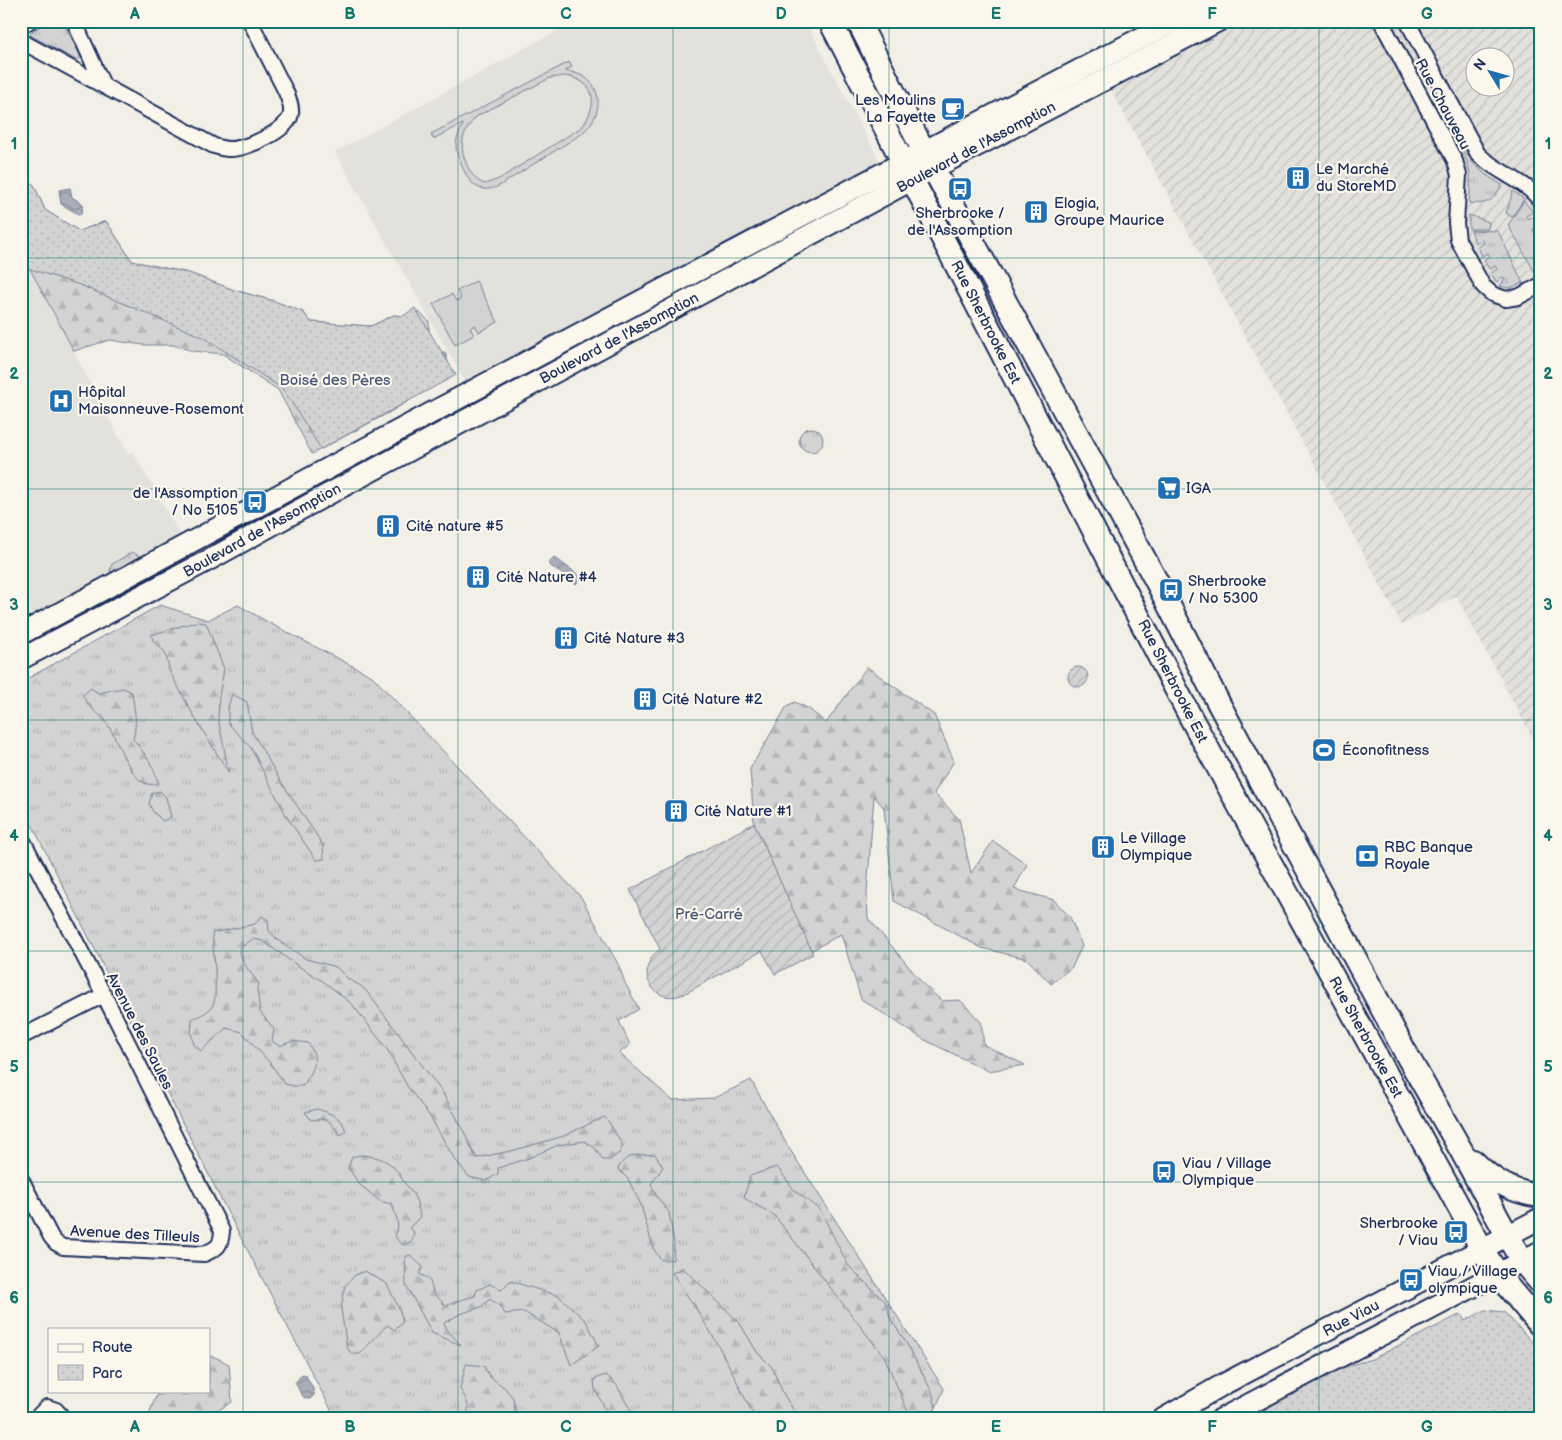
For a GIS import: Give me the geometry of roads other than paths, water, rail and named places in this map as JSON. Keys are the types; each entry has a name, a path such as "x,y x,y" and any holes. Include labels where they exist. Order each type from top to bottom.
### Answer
{"main road":[{"name":"Rue Sherbrooke Est","path":"830,21 1196,726 1306,929 1482,1250 1498,1275 1541,1326"},
{"name":"Rue Sherbrooke Est","path":"858,21 929,159 1159,586 1223,712 1409,1058 1507,1235 1531,1256 1541,1283"},
{"path":"1306,929 1332,915"},
{"path":"1461,1150 1486,1174 1506,1187 1528,1195 1541,1196"}],"street":[{"path":"21,26 30,21"},
{"path":"74,21 103,85"},
{"path":"21,41 214,146 230,150 244,147 263,139 282,128 288,122 291,112 286,90 250,21"},
{"name":"Boulevard de l'Assomption","path":"21,659 207,561 908,171 998,112 1174,21"},
{"name":"Boulevard de l'Assomption","path":"929,159 1007,130 1218,21"},
{"name":"Rue Chauveau","path":"1381,21 1455,161 1459,175 1456,223 1458,240 1479,280 1488,291 1506,299 1518,297 1541,285"},
{"name":"Rue Chauveau","path":"1407,21 1478,154 1489,164 1531,191 1541,202"},
{"path":"998,112 1007,130"},
{"name":"Boulevard de l'Assomption","path":"21,634 595,325 908,171"},
{"name":"Avenue des Saules","path":"23,846 104,995 222,1230 221,1242"},
{"path":"21,1038 104,995"},
{"name":"Avenue des Tilleuls","path":"21,1179 51,1237 63,1247 204,1254 215,1249 221,1242"},
{"name":"Rue Viau","path":"1163,1419 1224,1384 1541,1218"},
{"name":"Rue Viau","path":"1221,1419 1531,1256"},
{"path":"35,1419 48,1407 56,1410 64,1419"}],"water":[{"path":"70,188 72,197 83,204 83,210 80,215 61,204 59,190"},
{"path":"554,557 581,577 576,584 548,564"},
{"path":"302,1374 306,1375 313,1390 314,1395 310,1399 302,1396 295,1383"}],"place":[{"name":"Les Moulins La Fayette","path":"953,109"},
{"name":"Le Marché du StoreMD","path":"1298,178"},
{"name":"Sherbrooke / de l'Assomption","path":"960,189"},
{"name":"Elogia, Groupe Maurice","path":"1036,212"},
{"name":"Hôpital Maisonneuve-Rosemont","path":"61,401"},
{"name":"IGA","path":"1169,488"},
{"name":"de l'Assomption / No 5105","path":"255,502"},
{"name":"Cité nature #5","path":"388,526"},
{"name":"Cité Nature #4","path":"478,577"},
{"name":"Sherbrooke / No 5300","path":"1171,590"},
{"name":"Cité Nature #3","path":"566,638"},
{"name":"Cité Nature #2","path":"645,699"},
{"name":"Éconofitness","path":"1324,750"},
{"name":"Cité Nature #1","path":"676,811"},
{"name":"Le Village Olympique","path":"1103,847"},
{"name":"RBC Banque Royale","path":"1367,856"},
{"name":"Viau / Village Olympique","path":"1164,1172"},
{"name":"Sherbrooke / Viau","path":"1456,1232"},
{"name":"Viau / Village olympique","path":"1411,1280"}],"park label":[{"name":"Boisé des Pères","path":"335,380"},
{"name":"Pré-Carré","path":"709,914"}]}
